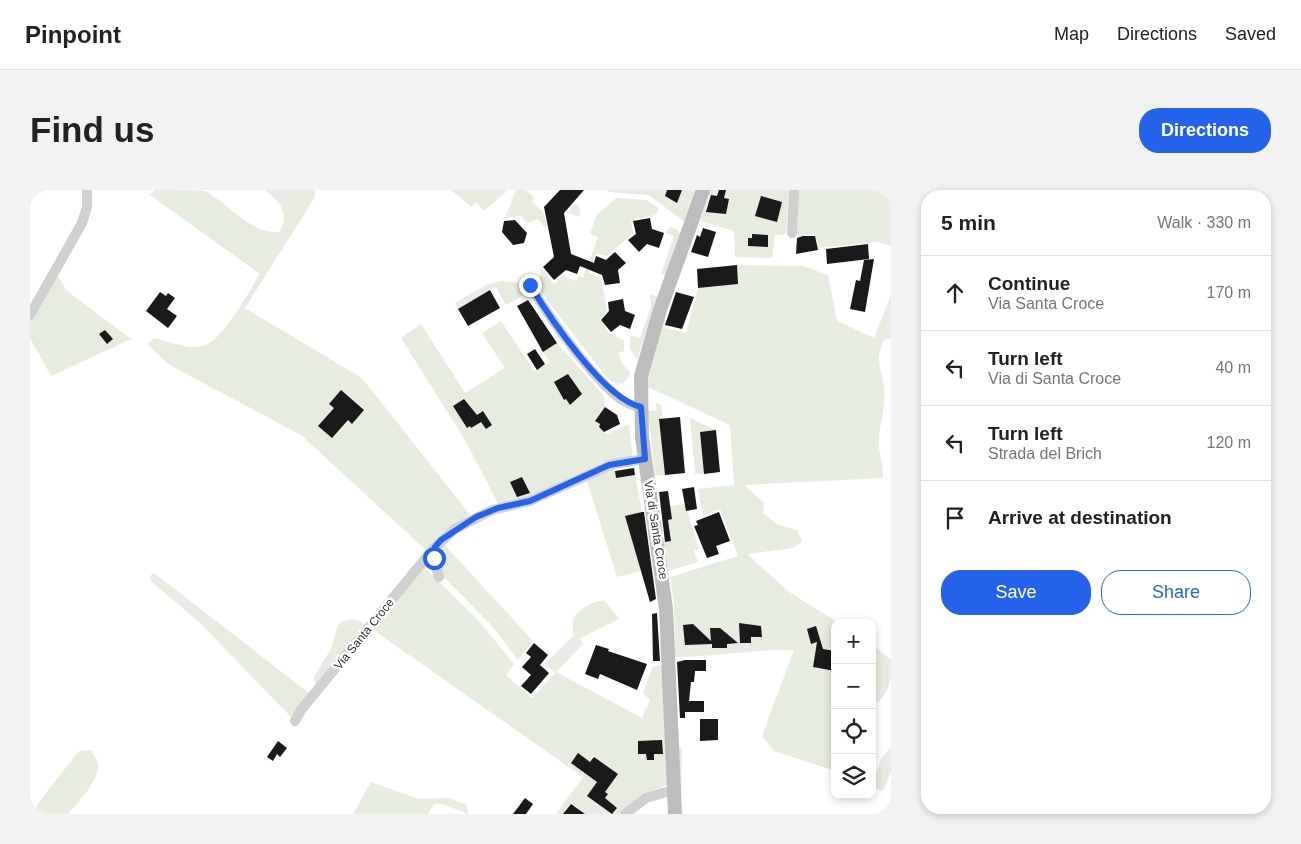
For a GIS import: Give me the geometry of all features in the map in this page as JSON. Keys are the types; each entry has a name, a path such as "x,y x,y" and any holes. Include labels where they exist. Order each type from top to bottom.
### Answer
{"main road":[{"name":"Via di Santa Croce","path":"675,814 666,609 645,459 641,376 643,362 702,190"}],"street":[{"path":"30,315 82,223 87,207 87,190"},
{"path":"792,233 794,190"},
{"path":"530,285 573,347 610,389 627,403 641,407"},
{"name":"Via Santa Croce","path":"295,721 301,710 435,547 455,529 492,510 530,501 613,464 645,459"},
{"path":"435,547 434,561 439,576"},
{"path":"625,814 646,798 673,790"}],"shaded area":[{"path":"154,190 205,191 258,228 279,232 284,220 284,214 279,204 265,190 315,190 315,197 245,308 362,378 471,516 427,551 301,435 168,364 147,344 154,338 191,347 203,346 210,342 226,326 260,274 150,195"},
{"path":"451,190 508,190 484,211 476,202 472,207"},
{"path":"516,190 526,190 534,198 532,201 544,213 548,231 538,219 527,223 521,216 505,218"},
{"path":"608,190 697,190 686,223 649,195 608,192"},
{"path":"710,190 789,190 786,234 775,235 772,258 735,257 734,231 700,221"},
{"path":"798,190 891,190 891,246 877,242 817,248 814,234 797,237"},
{"path":"616,198 646,200 659,208 656,215 631,220 633,233 607,256 596,254 589,273 601,278 607,311 599,321 611,334 624,340 624,351 618,353 622,364 630,372 630,375 623,384 615,383 607,378 543,295 539,284 541,269 554,284 563,276 576,281 579,276 583,278 598,237 590,234 596,216"},
{"path":"576,203 580,208 580,217 567,213"},
{"path":"670,227 678,230 680,234 665,276 661,274 674,236 665,233"},
{"path":"737,265 803,266 828,275 837,321 874,338 891,295 891,338 884,340 879,360 885,396 879,433 883,478 744,485 764,503 763,513 778,525 797,530 802,542 793,548 747,554 789,592 833,619 831,619 831,770 774,751 762,736 794,650 675,657 674,605 670,577 738,556 720,509 703,515 698,489 734,485 730,425 646,386 648,366 660,326 686,333 698,288 738,284"},
{"path":"56,273 67,291 131,339 51,376 30,338 30,321"},
{"path":"501,281 521,283 530,292 506,305 496,287 458,309 455,303 486,285"},
{"path":"650,294 658,297 637,359 630,349 630,335 640,338 651,306"},
{"path":"501,321 534,371 550,362 543,352 557,343 604,396 605,407 596,421 600,424 599,428 607,434 629,424 633,458 530,498 499,505 465,440 401,338 421,324 465,393 505,368 482,333"},
{"path":"656,403 661,405 663,419 660,419 665,475 655,476 648,411 657,410"},
{"path":"690,418 716,430 700,432 704,474 695,474"},
{"path":"614,466 616,478 635,475 642,512 626,516 641,571 617,577 587,481"},
{"path":"685,504 699,549 694,551 698,562 668,571 663,542 671,541 668,520 672,519 670,506"},
{"path":"442,542 533,641 518,660 493,627 441,574 437,555"},
{"path":"424,567 478,620 514,664 506,675 532,698 555,673 545,664 573,636 573,619 575,616 592,603 605,601 619,619 580,638 583,644 556,672 642,718 650,700 643,693 653,666 663,665 667,785 642,795 620,814 585,814 571,803 563,814 556,814 583,777 372,629"},
{"path":"154,573 310,694 291,717 199,622 152,582 150,576"},
{"path":"350,619 367,625 316,687 314,677 332,647 337,628 341,622"},
{"path":"876,647 891,660 889,687 876,703"},
{"path":"891,747 891,772 883,791 876,788 876,773 882,757"},
{"path":"675,748 682,748 681,802"},
{"path":"91,750 98,764 95,778 88,791 68,814 33,814 39,802 79,751"},
{"path":"371,782 419,799 449,798 467,805 468,814 443,804 434,804 428,814 353,814"}],"building":[{"path":"560,190 584,190 564,213 571,254 594,263 596,256 606,260 615,252 626,263 618,270 620,283 605,285 602,275 580,266 577,274 566,270 554,280 543,267 554,257 544,207"},
{"path":"667,190 682,190 677,203 665,196"},
{"path":"719,190 726,190 724,198 729,199 726,214 706,212 711,195 717,196"},
{"path":"761,196 782,202 777,222 755,216"},
{"path":"650,218 652,229 664,233 659,248 647,244 639,252 628,240 636,234 633,221"},
{"path":"515,220 527,233 524,243 513,245 502,232 504,221"},
{"path":"703,228 716,232 708,257 691,252 697,235 700,237"},
{"path":"752,234 768,235 768,247 748,246 748,238 752,238"},
{"path":"815,236 818,250 796,254 797,238"},
{"path":"868,244 869,259 827,264 826,249"},
{"path":"874,259 865,312 850,309 856,280 860,281 864,260"},
{"path":"737,265 738,284 698,288 697,269"},
{"path":"490,290 500,308 468,326 458,309"},
{"path":"160,292 166,296 168,293 175,298 167,309 177,316 168,328 146,311"},
{"path":"676,292 694,297 682,329 665,325"},
{"path":"623,299 625,311 635,315 630,329 620,325 611,332 601,320 609,311 608,302"},
{"path":"528,300 557,343 543,352 517,306"},
{"path":"105,330 113,339 107,344 99,334"},
{"path":"535,349 545,364 537,370 527,354"},
{"path":"568,374 582,394 570,405 566,399 564,400 554,382"},
{"path":"341,390 364,410 352,424 348,420 332,438 318,426 334,408 329,404"},
{"path":"464,399 477,415 483,411 492,425 486,429 481,422 471,428 470,426 467,428 453,406"},
{"path":"605,407 617,415 620,424 604,432 599,427 600,424 595,421"},
{"path":"680,417 685,473 665,475 659,419"},
{"path":"716,430 720,472 704,474 700,432"},
{"path":"634,468 635,475 616,478 615,471"},
{"path":"522,477 530,493 517,497 510,482"},
{"path":"694,487 697,509 686,511 682,489"},
{"path":"668,491 672,519 668,520 671,541 665,542 659,492"},
{"path":"644,512 656,599 650,602 625,516"},
{"path":"719,512 730,541 716,546 719,554 707,558 694,526 698,525 696,521"},
{"path":"657,613 660,661 653,661 652,614"},
{"path":"739,623 761,626 762,637 751,637 751,643 740,643"},
{"path":"693,624 711,641 710,628 720,628 738,643 727,644 727,648 712,648 712,644 685,645 683,625"},
{"path":"816,626 823,649 831,650 831,670 813,667 817,642 811,644 807,629"},
{"path":"534,643 548,655 540,665 549,673 531,694 521,686 531,675 522,667 531,657 526,653"},
{"path":"596,645 647,664 637,690 600,674 598,679 585,674"},
{"path":"706,660 706,671 695,671 694,682 691,682 689,701 704,701 704,712 685,712 685,718 680,718 677,662"},
{"path":"700,719 718,719 718,740 700,741"},
{"path":"662,740 663,754 654,754 654,760 647,760 646,754 638,754 638,741"},
{"path":"278,741 287,748 280,757 277,754 273,761 267,757"},
{"path":"578,753 590,762 594,757 618,774 605,792 608,794 605,798 617,808 612,814 587,796 597,782 571,763"},
{"path":"525,798 533,804 526,814 513,814"},
{"path":"571,804 585,814 563,814"}],"route":[{"path":"434,558 435,547 441,540 455,529 476,517 498,508 530,501 609,465 645,459 641,407 627,403 610,389 573,347 530,285"}]}
